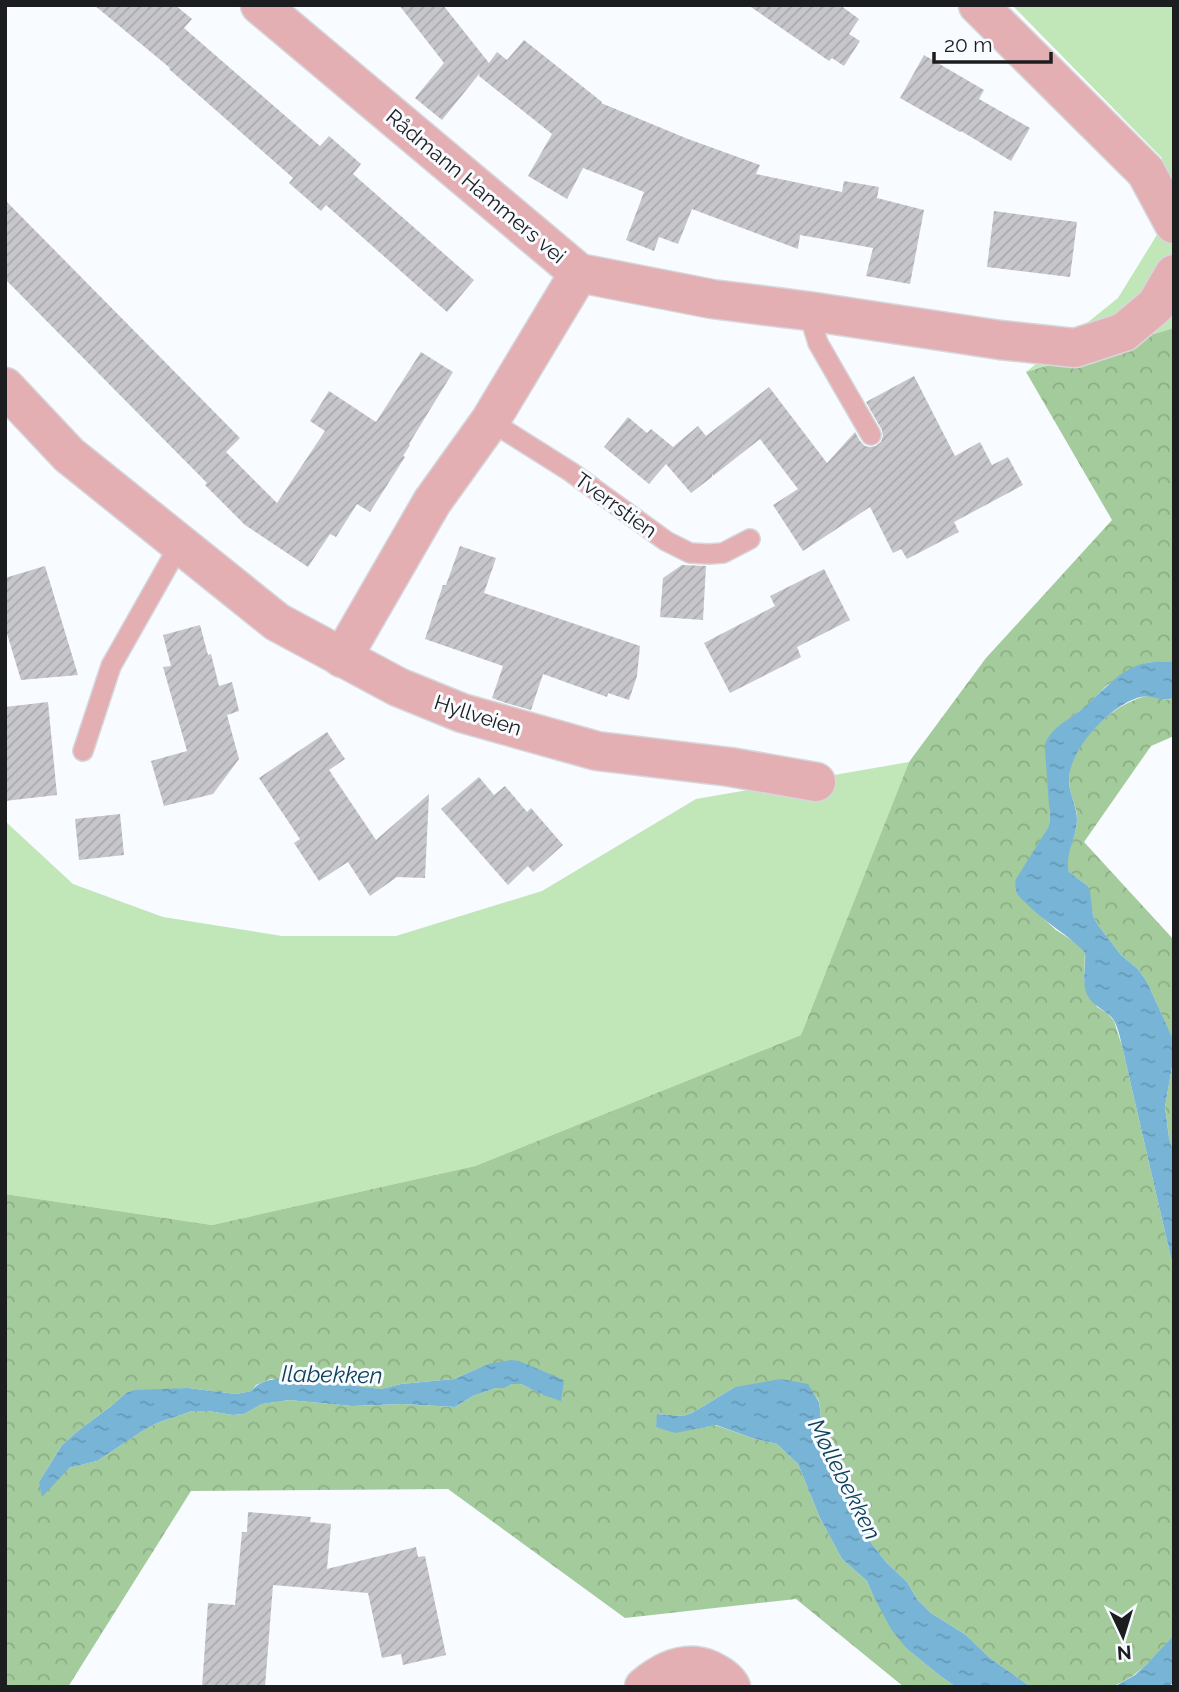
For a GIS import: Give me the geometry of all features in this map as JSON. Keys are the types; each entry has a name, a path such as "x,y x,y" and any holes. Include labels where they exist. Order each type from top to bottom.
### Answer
{"street":[{"name":"Rådmann Hammers vei","path":"260,5 579,273 712,299 1000,340 1075,348 1124,332 1156,305 1174,274"},
{"path":"978,5 1146,172 1174,225"},
{"path":"342,658 432,502 490,421 579,273"},
{"name":"Hyllveien","path":"5,387 69,455 277,622 398,687 462,713 597,751 816,782"},
{"path":"644,1687 658,1675 686,1665 701,1666 729,1682 732,1687"}],"lane":[{"path":"808,311 818,343 871,436"},
{"name":"Tverrstien","path":"490,421 571,472 666,541 690,553 723,553 750,539"},
{"path":"83,751 111,666 180,544"}],"green space":[{"path":"1012,5 1174,5 1174,328 1026,372 1118,298 1163,225 1162,158"},
{"path":"1174,328 1174,661 1145,663 1107,685 1089,704 1063,723 1049,805 1048,829 1019,896 1085,953 1084,981 1097,1007 1114,1021 1174,1271 1174,1635 1140,1670 1116,1685 1077,1688 1028,1685 990,1658 966,1635 931,1613 872,1544 830,1464 824,1442 819,1401 807,1384 735,1387 692,1413 683,1416 658,1414 656,1427 694,1429 715,1425 777,1444 798,1464 820,1518 842,1559 867,1581 907,1649 956,1687 904,1687 796,1599 625,1618 448,1489 191,1491 68,1687 5,1687 5,1194 212,1225 475,1166 801,1035 909,762 986,658 1112,520 1026,372","holes":["488,1364 564,1380 543,1395 521,1384 512,1384 473,1396 455,1407 402,1404 352,1406 289,1400 262,1404 244,1414 192,1411 157,1423 97,1461 69,1468 39,1482 62,1445 126,1393 188,1388 236,1394 251,1391 256,1385 271,1379 381,1389 401,1384 454,1379"]},
{"path":"1148,696 1174,698 1174,736 1151,746 1084,842 1174,940 1174,1042 1147,982 1138,969 1121,955 1098,925 1093,916 1088,886 1069,872 1067,865 1077,824 1069,781 1076,753 1108,716 1122,706"},
{"path":"909,762 801,1035 475,1166 212,1225 5,1194 5,821 73,884 163,917 282,936 396,936 542,891 696,799"},
{"path":"1174,1055 1174,1154 1165,1107"}],"water":[{"path":"1174,661 1174,698 1143,697 1126,703 1103,720 1082,744 1075,757 1069,783 1077,820 1068,865 1069,872 1088,886 1093,916 1098,925 1121,955 1138,969 1147,982 1172,1037 1174,1055 1165,1107 1174,1154 1174,1271 1116,1025 1110,1016 1091,1001 1086,992 1085,953 1022,900 1015,885 1050,820 1045,749 1048,738 1122,673 1145,663"},
{"path":"511,1360 564,1380 561,1401 521,1384 512,1384 473,1396 455,1407 402,1404 352,1406 289,1400 262,1404 244,1414 192,1411 157,1423 97,1461 69,1468 42,1497 39,1482 62,1445 126,1393 135,1390 188,1388 236,1394 251,1391 258,1384 267,1381 286,1378 381,1389 401,1384 454,1379 488,1364"},
{"path":"781,1379 808,1384 819,1402 830,1465 872,1544 886,1562 907,1582 917,1599 931,1613 966,1635 990,1658 1028,1685 1035,1687 956,1687 907,1649 891,1629 867,1581 842,1559 820,1518 798,1464 777,1444 716,1425 675,1433 656,1427 657,1414 683,1416 735,1387"},
{"path":"1174,1635 1174,1682 1168,1687 1114,1687 1135,1675"}],"building":[{"path":"94,5 175,5 192,19 184,28 320,146 329,136 361,164 353,174 474,280 447,312 326,205 321,211 289,183 293,178 170,68"},
{"path":"399,5 443,5 489,63 497,52 507,60 524,40 601,103 760,165 756,174 842,192 844,181 879,187 877,198 924,210 910,284 866,276 873,248 800,235 798,249 692,209 678,244 659,237 654,251 626,240 644,192 583,168 567,199 528,176 552,134 479,76 480,73 442,120 415,98 444,63"},
{"path":"748,5 840,5 859,19 849,34 860,41 844,66 832,58 829,61"},
{"path":"924,55 984,90 979,99 1030,128 1011,161 900,98"},
{"path":"5,200 240,438 226,452 277,503 325,431 310,421 329,391 376,422 421,352 453,372 370,512 357,504 336,537 330,534 308,567 245,525 205,485 207,483 5,279"},
{"path":"994,211 1077,222 1070,277 987,267"},
{"path":"914,376 955,456 980,442 992,465 1008,457 1023,485 954,522 959,532 907,559 901,549 893,553 870,507 803,551 773,505 798,489 760,439 713,476 712,473 712,477 691,493 666,464 649,484 604,447 628,417 647,433 651,429 673,447 698,426 706,436 769,387 827,463 855,432 865,446 876,446 881,442 882,430 866,402"},
{"path":"460,546 496,558 484,593 640,646 637,676 629,700 608,693 607,697 543,674 531,710 506,703 492,698 503,666 425,639 443,585 446,585"},
{"path":"682,565 706,566 703,620 660,617 663,578"},
{"path":"45,566 78,675 21,680 5,627 5,578"},
{"path":"824,569 850,620 797,647 801,657 730,693 704,643 775,606 770,596"},
{"path":"200,625 219,686 232,682 239,711 227,715 239,759 213,794 164,806 151,761 187,751 163,667 171,666 163,635"},
{"path":"48,702 57,795 5,801 5,707"},
{"path":"327,732 345,759 329,770 376,840 429,794 425,878 397,877 370,896 348,862 319,881 294,843 300,839 259,778"},
{"path":"479,777 494,795 505,786 527,812 531,808 563,845 533,872 528,866 508,885 441,809"},
{"path":"120,814 124,855 79,860 75,819"},
{"path":"248,1512 311,1517 310,1522 331,1524 327,1569 416,1547 418,1557 425,1556 446,1655 403,1665 401,1654 382,1658 368,1593 273,1585 265,1687 202,1687 208,1603 235,1605 242,1532 247,1532"}],"water label":[{"name":"Ilabekken","path":"332,1374"},
{"name":"Møllebekken","path":"845,1479"}]}
